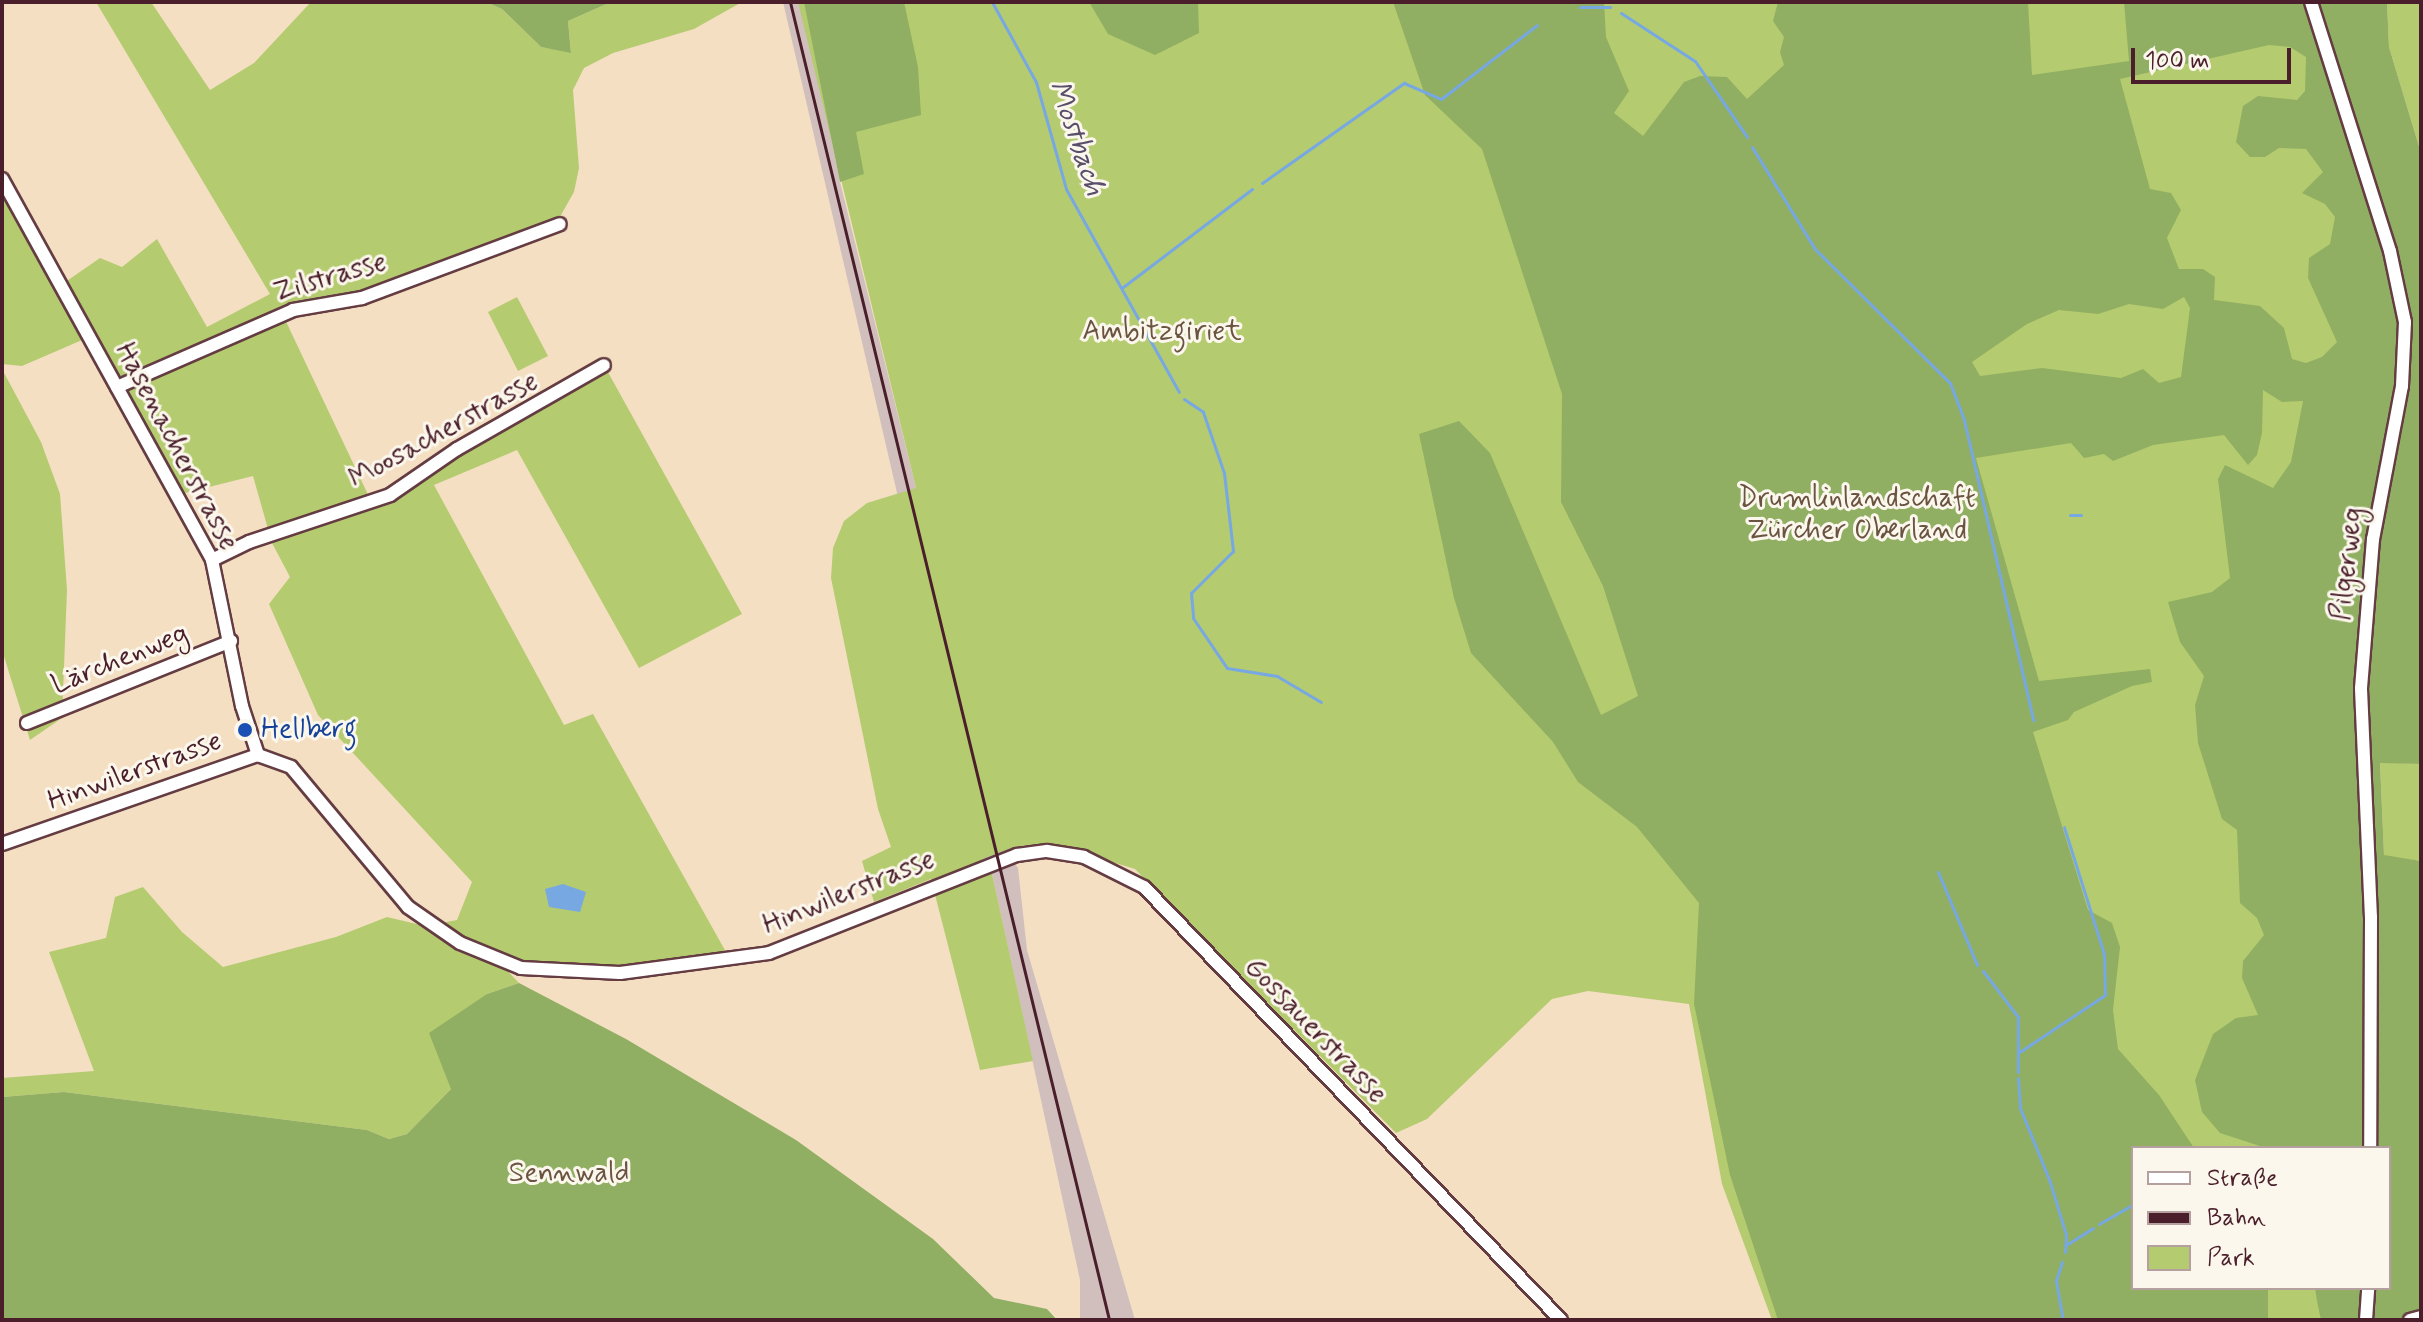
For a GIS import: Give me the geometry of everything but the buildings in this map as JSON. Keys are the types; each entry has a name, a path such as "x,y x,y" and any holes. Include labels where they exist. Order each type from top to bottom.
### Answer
{"street":[{"name":"Pilgerweg","path":"2311,2 2393,261 2405,322 2404,373 2374,531 2362,664 2360,753 2371,917 2370,1146"},
{"name":"Hasenacherstrasse","path":"2,179 212,560 242,706 258,755"},
{"name":"Zilstrasse","path":"117,387 293,310 362,298 560,224"},
{"name":"Moosacherstrasse","path":"212,560 249,542 390,495 457,449 604,365"},
{"name":"Lärchenweg","path":"27,723 231,641"},
{"name":"Hinwilerstrasse","path":"2,844 258,755 291,767 408,907 478,953 544,972 620,973 769,953 997,861"},
{"name":"Gossauerstrasse","path":"997,861 1047,851 1084,857 1144,887 1561,1320"},
{"path":"2366,1320 2368,1290"},
{"path":"2410,1320 2421,1317"}],"shaded area":[{"path":"783,2 804,2 840,182 920,504 938,521 1008,856 1018,868 1027,950 1135,1320 1080,1320 1080,1280 992,874 983,863"}],"green space":[{"path":"96,2 151,2 210,90 254,63 311,2 486,2 502,9 541,47 571,52 568,21 611,2 742,2 694,29 613,53 584,68 573,90 579,168 574,192 557,222 360,293 281,311 372,503 604,365 742,614 639,668 517,450 434,485 564,725 593,714 731,961 620,973 501,964 519,983 487,994 451,1089 407,1134 389,1139 367,1130 64,1092 2,1097 2,1078 94,1071 49,952 106,938 115,897 143,887 182,932 223,967 336,937 387,917 425,926 457,920 472,882 318,715 269,604 290,577 272,543 253,476 177,495 89,337 22,366 2,364 2,179 61,285 100,258 122,267 157,239 207,327 270,294"},
{"path":"486,2 611,2 568,21 571,53 541,47 502,9"},
{"name":"Drumlinlandschaft Zürcher Oberland","path":"798,2 2383,2 2421,530 2382,522 2368,1146 2131,1146 2131,1290 2365,1290 2362,1320 1772,1320 1722,1184 1689,1004 1588,991 1552,999 1427,1119 1396,1133 1135,869 1070,849 1025,845 1010,849 1008,857 1006,850 982,859 992,874 1033,1061 980,1070 931,879 874,902 862,861 891,847 878,809 831,578 833,548 844,521 867,503 916,488"},
{"path":"804,2 904,2 918,67 921,115 856,132 864,174 840,182"},
{"path":"1089,2 1198,2 1199,33 1155,55 1108,34"},
{"path":"1393,2 1604,2 1606,37 1629,91 1614,113 1643,136 1684,82 1700,76 1727,77 1747,99 1784,65 1780,52 1784,37 1773,21 1778,2 2028,2 2032,75 2129,61 2124,2 2387,2 2389,47 2421,153 2421,764 2380,763 2384,855 2421,861 2421,1320 2321,1320 2317,1301 2315,1290 2391,1290 2391,1146 2260,1146 2220,1133 2202,1112 2195,1080 2213,1034 2236,1018 2258,1015 2242,978 2243,961 2264,935 2257,918 2240,903 2237,830 2222,819 2198,743 2195,705 2204,676 2180,642 2168,602 2212,592 2230,578 2218,479 2225,465 2273,488 2291,462 2303,401 2282,402 2263,390 2262,433 2257,455 2248,465 2224,435 2153,445 2113,461 2104,454 2084,458 2071,443 1976,458 2039,681 2150,669 2152,682 2132,686 2074,712 2068,720 2033,732 2088,910 2112,923 2120,947 2113,1010 2118,1049 2159,1095 2193,1146 2131,1146 2131,1290 2268,1290 2268,1320 1778,1320 1730,1175 1694,1004 1699,903 1637,827 1578,782 1553,742 1471,653 1454,598 1419,434 1459,421 1490,453 1601,715 1638,696 1603,586 1561,502 1562,394 1482,149 1425,95","holes":["2269,45 2290,47 2306,57 2305,91 2297,100 2258,96 2243,106 2236,142 2250,157 2265,157 2279,148 2306,149 2323,172 2302,193 2325,204 2335,217 2330,244 2309,258 2308,278 2337,342 2322,357 2306,363 2292,359 2284,328 2260,306 2214,300 2215,277 2203,269 2179,269 2167,238 2181,210 2171,193 2150,189 2120,79","2184,297 2190,308 2181,377 2159,383 2143,369 2121,378 2042,368 1980,376 1972,362 2027,324 2059,310 2098,314 2129,304 2163,309"]},
{"path":"2387,2 2421,2 2421,153 2389,47"},
{"path":"517,297 548,356 518,371 488,312"},
{"path":"2,369 41,442 60,494 67,590 62,718 30,740 2,650"},
{"path":"2380,762 2421,764 2421,861 2384,856"},
{"name":"Sennwald","path":"519,983 626,1039 796,1140 933,1239 994,1298 1047,1309 1057,1320 2,1320 2,1097 64,1092 367,1130 389,1139 407,1134 451,1089 429,1033 487,994"}],"water":[{"path":"563,884 586,892 580,912 549,907 545,889"}],"waterway":[{"name":"Mostbach","path":"992,2 1036,82 1066,189 1179,392"},
{"path":"1580,7 1610,7"},
{"path":"1621,13 1695,61 1747,137"},
{"name":"Mostbach","path":"1262,183 1404,83 1441,99 1537,25"},
{"path":"1752,147 1815,249 1950,383 1964,420 2033,720"},
{"name":"Mostbach","path":"1123,287 1252,189"},
{"name":"Mostbach","path":"1184,399 1203,412 1224,473 1233,551 1191,593 1193,618 1227,668 1277,676 1321,702"},
{"path":"2070,515 2081,515"},
{"path":"2018,1053 2105,995 2104,954 2064,827"},
{"path":"1938,872 1977,965"},
{"path":"1983,971 2018,1017 2018,1072"},
{"path":"2018,1078 2020,1108 2050,1182 2066,1235 2065,1252"},
{"path":"2099,1224 2131,1205"},
{"path":"2066,1245 2093,1228"},
{"path":"2062,1262 2056,1281 2063,1320"}],"railway":[{"path":"790,2 1109,1320"}],"place":[{"name":"Hellberg","path":"245,730"}],"park label":[{"name":"Ambitzgiriet","path":"1162,332"}]}
